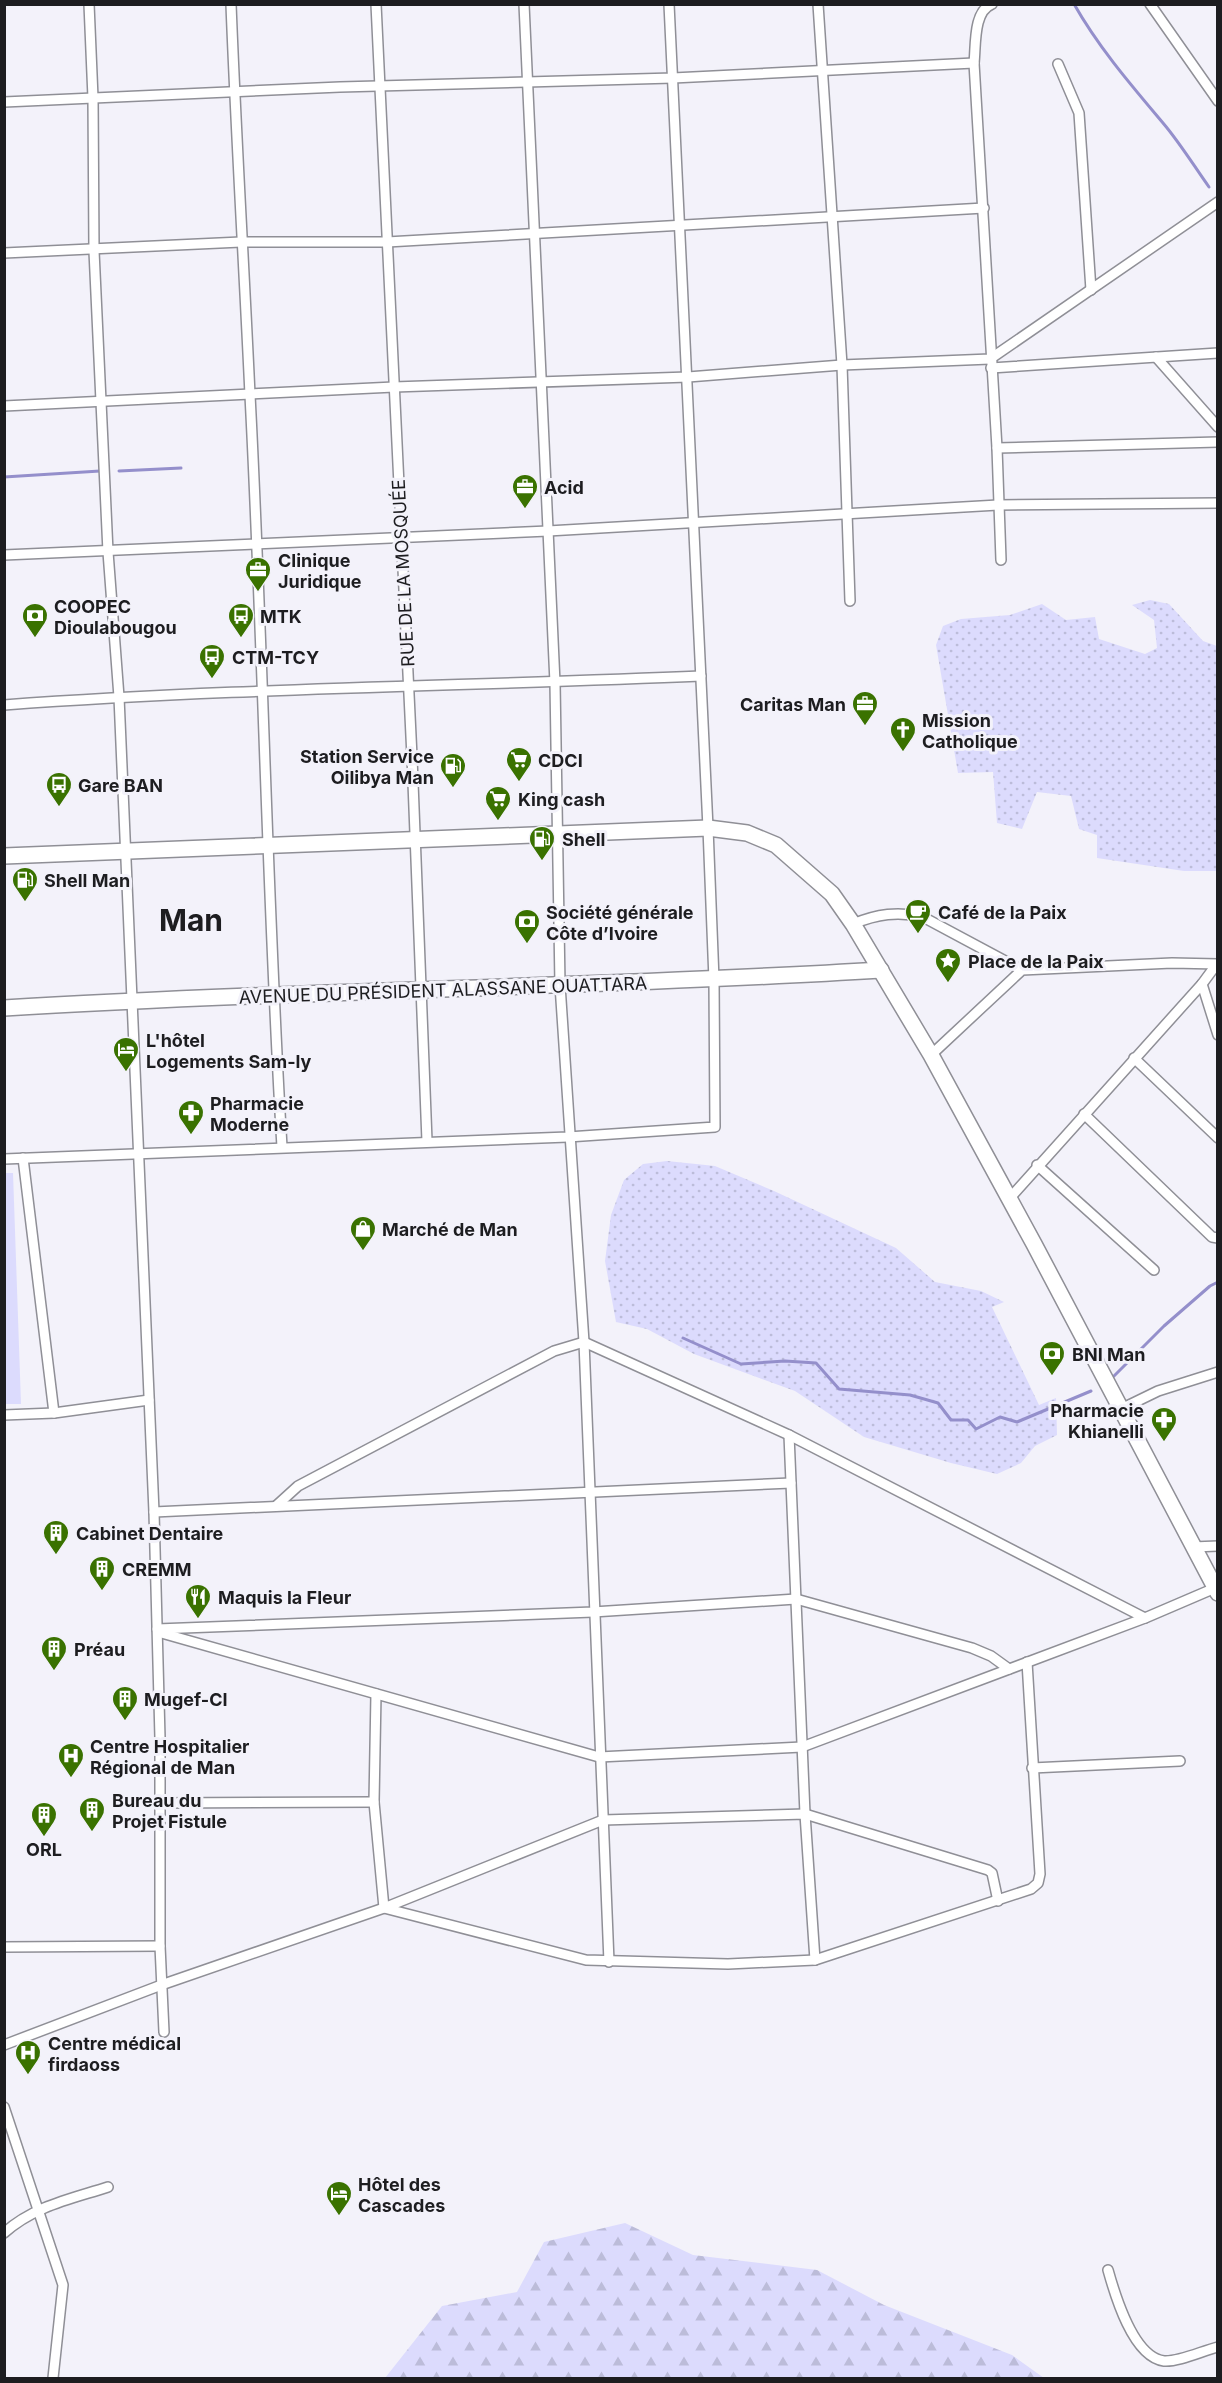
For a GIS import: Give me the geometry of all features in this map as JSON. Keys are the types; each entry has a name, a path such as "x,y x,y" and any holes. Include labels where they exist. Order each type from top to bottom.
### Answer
{"main road":[{"path":"4,856 708,828 747,833 776,845 832,894 854,924 931,1055 1216,1590"},
{"name":"AVENUE DU PRÉSIDENT ALASSANE OUATTARA","path":"4,1008 422,989 714,980 881,970"}],"street":[{"path":"89,4 93,98 94,250 108,552 119,697 149,1400 157,1630 161,1803 160,1947 164,1984 164,2032"},
{"path":"231,4 250,395 273,995 282,1147"},
{"name":"RUE DE LA MOSQUÉE","path":"376,4 422,989 427,1141"},
{"path":"524,4 555,683 560,985 568,1137 584,1342 593,1612 609,1962"},
{"path":"4,1159 568,1137 714,1127 714,980 708,828 669,4"},
{"path":"818,4 820,69 842,365 850,601"},
{"path":"992,4 980,14 974,63 984,208 1001,560"},
{"path":"1150,4 1218,101"},
{"path":"4,102 380,86 673,78 974,63"},
{"path":"1058,64 1079,113 1090,290"},
{"path":"990,364 1090,290 1218,202"},
{"path":"4,253 241,242 387,242 984,208"},
{"path":"4,406 394,387 688,377 842,365 990,364 1218,353"},
{"path":"1156,357 1218,427"},
{"path":"997,448 1218,442"},
{"path":"4,555 548,531 998,505 1218,503"},
{"path":"4,705 119,697 408,684 555,683 701,676"},
{"path":"854,924 873,916 906,913 923,917 1022,970 1172,963 1217,965"},
{"path":"1009,1199 1217,965"},
{"path":"931,1055 1022,970"},
{"path":"1202,984 1218,1035"},
{"path":"1134,1058 1216,1134"},
{"path":"1084,1114 1212,1237 1218,1238"},
{"path":"23,1158 54,1413"},
{"path":"1037,1165 1154,1270"},
{"path":"276,1506 298,1486 554,1351 584,1342 789,1436 1145,1618"},
{"path":"1120,1409 1158,1391 1218,1372"},
{"path":"4,1415 54,1413 149,1400"},
{"path":"789,1436 805,1814 815,1960"},
{"path":"153,1512 791,1484"},
{"path":"1193,1547 1218,1546"},
{"path":"157,1630 599,1757 802,1747 1216,1590"},
{"path":"157,1630 593,1612 796,1599 972,1648 1010,1669"},
{"path":"384,1908 586,1960 728,1964 815,1960 1031,1889 1038,1883 1040,1874 1027,1662"},
{"path":"376,1694 374,1802 384,1908"},
{"path":"1032,1768 1179,1761"},
{"path":"161,1803 374,1802"},
{"path":"4,2045 164,1984 384,1908 603,1820 805,1814 988,1870 992,1873 998,1901"},
{"path":"4,1947 160,1947"},
{"path":"4,2107 63,2285 53,2379"},
{"path":"4,2233 26,2215 39,2209 108,2187"},
{"path":"1108,2270 1118,2306 1135,2338 1155,2358 1166,2361 1218,2347"}],"green space":[{"path":"1150,600 1169,604 1203,641 1217,646 1217,871 1184,871 1097,858 1097,835 1079,829 1071,796 1037,792 1022,829 997,823 993,772 958,773 936,645 943,626 961,619 1010,615 1042,604 1066,620 1095,617 1099,639 1145,654 1157,648 1154,620 1132,605"},
{"path":"667,1161 715,1166 896,1248 935,1282 981,1291 1004,1302 992,1307 1039,1405 1056,1398 1057,1435 1035,1446 1021,1463 997,1474 951,1463 864,1437 795,1391 694,1354 647,1329 616,1322 605,1261 611,1215 624,1180 643,1164"},
{"path":"5,1173 13,1173 21,1404 5,1404"},
{"path":"625,2223 693,2255 817,2270 884,2305 1012,2355 1044,2378 385,2378 442,2306 517,2292 544,2242"}],"waterway":[{"path":"1074,4 1105,51 1169,131 1209,187"},
{"path":"119,471 181,468"},
{"path":"4,477 100,471"},
{"path":"1114,1376 1164,1326 1210,1286 1218,1282"},
{"path":"683,1338 741,1364 785,1361 816,1363 839,1389 910,1395 938,1403 951,1420 968,1420 976,1429 1000,1417 1017,1422 1091,1391"}],"place":[{"name":"Acid","path":"525,510"},
{"name":"Clinique Juridique","path":"258,593"},
{"name":"COOPEC Dioulabougou","path":"35,639"},
{"name":"MTK","path":"241,639"},
{"name":"CTM-TCY","path":"212,680"},
{"name":"Caritas Man","path":"865,727"},
{"name":"Mission Catholique","path":"903,753"},
{"name":"CDCI","path":"519,783"},
{"name":"Station Service Oilibya Man","path":"453,789"},
{"name":"Gare BAN","path":"59,808"},
{"name":"King cash","path":"498,822"},
{"name":"Shell","path":"542,862"},
{"name":"Shell Man","path":"25,903"},
{"name":"Café de la Paix","path":"918,935"},
{"name":"Société générale Côte d’Ivoire","path":"527,945"},
{"name":"Place de la Paix","path":"948,984"},
{"name":"L'hôtel Logements Sam-ly","path":"126,1073"},
{"name":"Pharmacie Moderne","path":"191,1136"},
{"name":"Marché de Man","path":"363,1252"},
{"name":"BNI Man","path":"1052,1377"},
{"name":"Pharmacie Khianelli","path":"1164,1443"},
{"name":"Cabinet Dentaire","path":"56,1556"},
{"name":"CREMM","path":"102,1592"},
{"name":"Maquis la Fleur","path":"198,1620"},
{"name":"Préau","path":"54,1672"},
{"name":"Mugef-CI","path":"125,1722"},
{"name":"Centre Hospitalier Régional de Man","path":"71,1779"},
{"name":"Bureau du Projet Fistule","path":"92,1833"},
{"name":"ORL","path":"44,1838"},
{"name":"Centre médical firdaoss","path":"28,2076"},
{"name":"Hôtel des Cascades","path":"339,2217"}],"district":[{"name":"Man","path":"191,920"}]}
